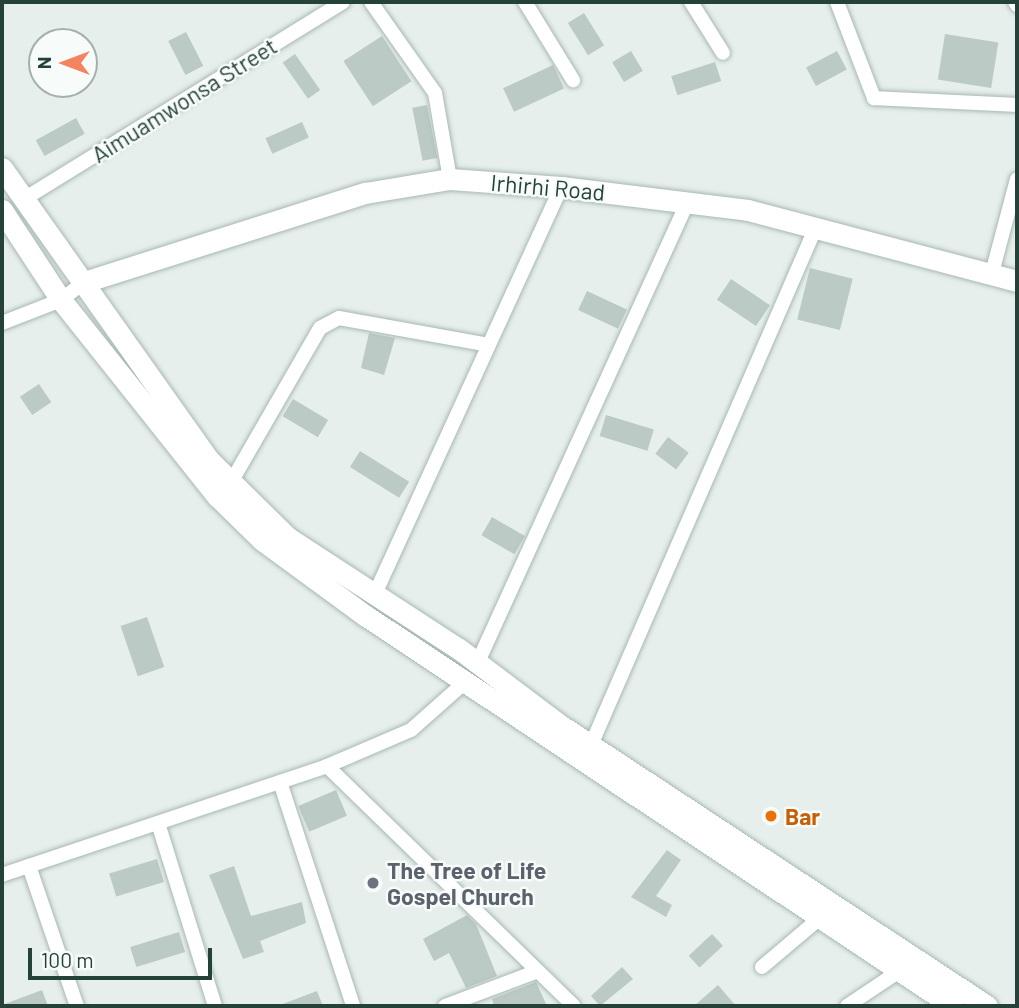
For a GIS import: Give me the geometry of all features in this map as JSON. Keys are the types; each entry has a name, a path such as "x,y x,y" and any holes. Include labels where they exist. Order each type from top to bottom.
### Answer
{"main road":[{"path":"2,168 50,241 84,282 229,484 287,537 374,596 471,673"},
{"name":"Irhirhi Road","path":"84,282 365,193 450,179 561,187 688,201 816,227 1017,281"},
{"path":"2,209 61,300 217,496 262,540 987,1006"},
{"path":"588,751 820,918 953,1006"}],"street":[{"name":"Aimuamwonsa Street","path":"24,199 343,2"},
{"path":"371,2 435,93 450,179"},
{"path":"525,2 573,80"},
{"path":"691,2 723,53"},
{"path":"837,2 874,98 1017,105"},
{"path":"992,273 1017,179"},
{"path":"374,596 561,187"},
{"path":"2,875 327,766 411,730 471,673 688,201"},
{"path":"588,751 816,227"},
{"path":"2,323 61,300 84,282"},
{"path":"229,484 320,328 339,318 489,345"},
{"path":"327,766 574,1006"},
{"path":"280,782 353,1006"},
{"path":"158,823 215,1006"},
{"path":"29,866 77,1006"},
{"path":"762,967 820,918"},
{"path":"847,1006 901,970"},
{"path":"446,1006 538,971"}],"building":[{"path":"584,13 604,45 588,55 568,23"},
{"path":"186,32 203,66 185,75 168,41"},
{"path":"945,34 998,42 991,88 938,79"},
{"path":"382,36 411,81 373,106 343,61"},
{"path":"631,51 643,71 624,82 612,62"},
{"path":"837,51 847,70 816,86 806,67"},
{"path":"295,54 320,90 308,99 283,63"},
{"path":"715,62 721,81 677,95 671,76"},
{"path":"553,65 564,89 514,112 503,88"},
{"path":"427,105 437,158 423,161 412,108"},
{"path":"76,118 85,134 44,156 36,140"},
{"path":"302,122 309,138 272,154 265,138"},
{"path":"810,268 853,279 840,330 797,319"},
{"path":"731,279 770,305 756,326 717,300"},
{"path":"587,291 627,310 618,329 578,310"},
{"path":"369,333 395,338 384,375 361,368"},
{"path":"39,384 51,402 32,415 20,397"},
{"path":"293,399 328,420 318,437 283,416"},
{"path":"606,415 654,430 647,451 600,436"},
{"path":"668,437 689,453 676,469 655,454"},
{"path":"360,451 409,482 399,498 350,467"},
{"path":"492,517 525,536 514,554 482,535"},
{"path":"147,617 164,667 138,676 121,626"},
{"path":"336,790 347,816 309,832 298,806"},
{"path":"667,850 681,860 656,896 672,905 666,917 631,897"},
{"path":"157,859 164,882 116,897 109,874"},
{"path":"234,866 251,916 302,902 306,923 260,941 264,952 243,959 209,875"},
{"path":"467,915 476,924 497,976 466,988 449,953 434,961 423,939"},
{"path":"179,932 185,952 136,967 130,947"},
{"path":"712,934 723,946 700,968 689,956"},
{"path":"622,967 633,979 600,1006 591,996"},
{"path":"536,982 547,1006 494,1006 492,999"},
{"path":"718,985 736,1006 694,1006"},
{"path":"42,990 48,1006 2,1006 2,1005"},
{"path":"317,991 323,1006 280,1006 280,1005"}],"place":[{"name":"Bar","path":"771,816"},
{"name":"The Tree of Life Gospel Church","path":"373,883"}]}
